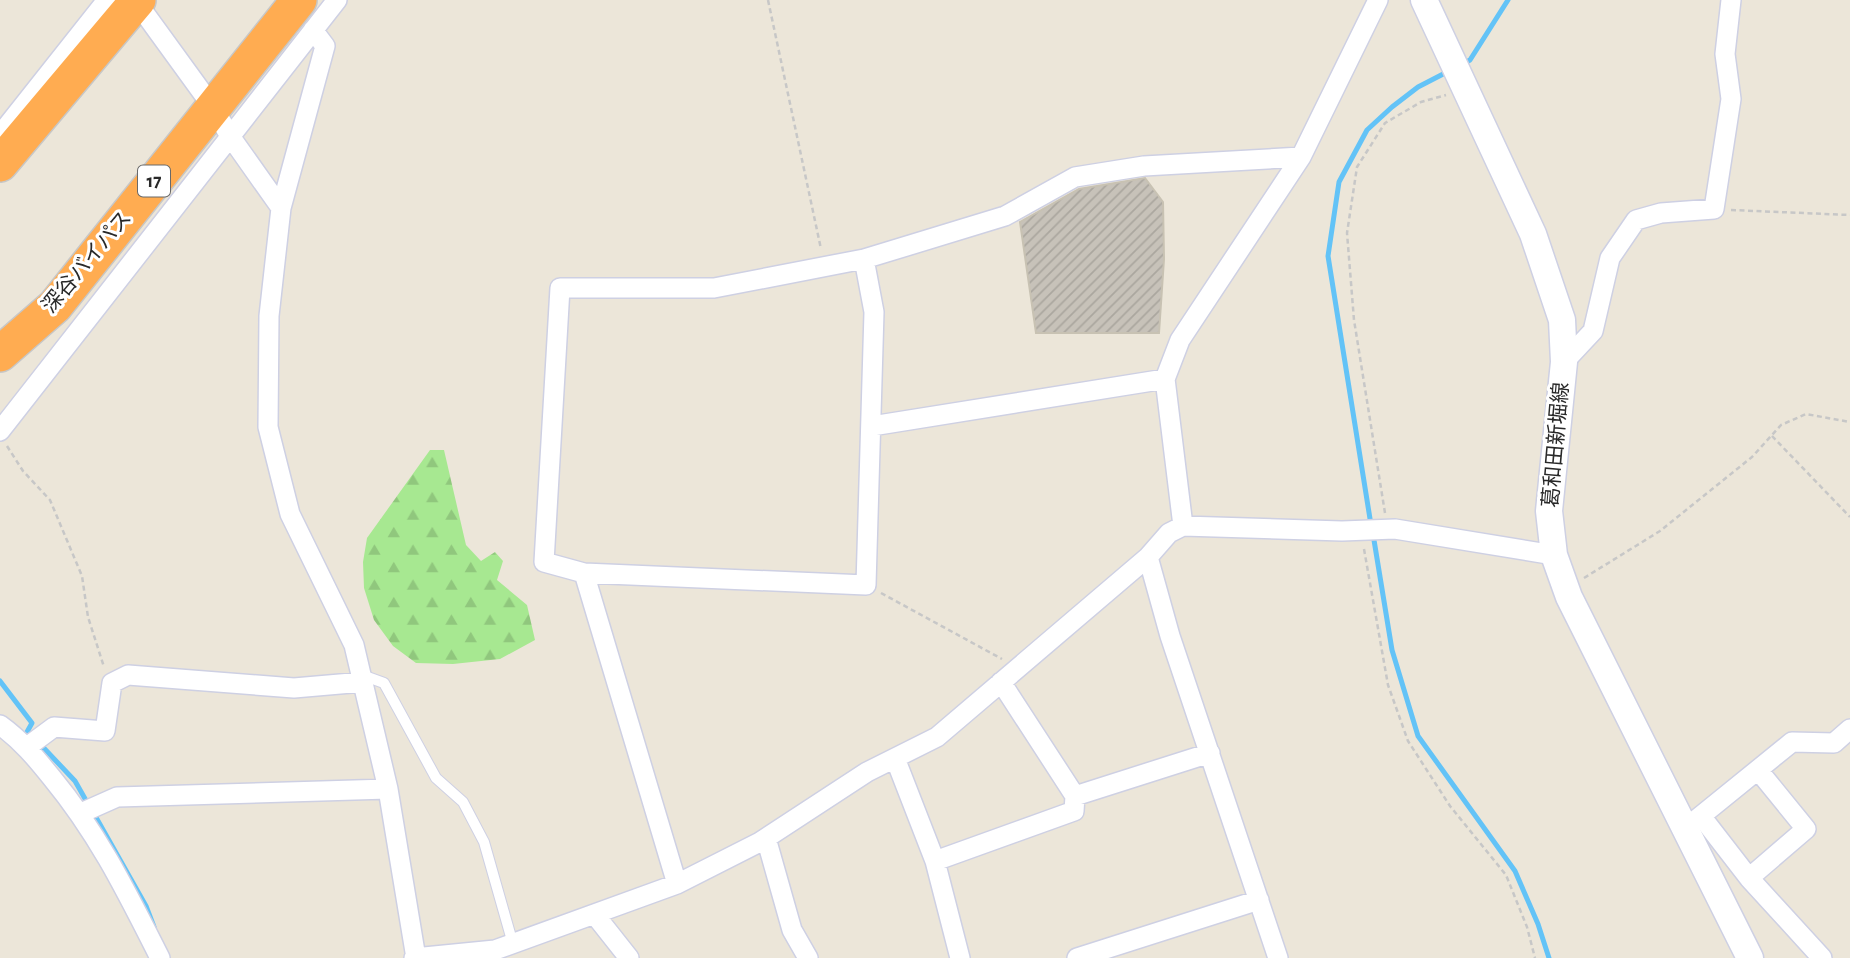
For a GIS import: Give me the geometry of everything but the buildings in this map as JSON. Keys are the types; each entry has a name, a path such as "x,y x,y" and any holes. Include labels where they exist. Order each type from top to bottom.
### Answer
{"highway":[{"path":"0,164 129,1"},
{"name":"深谷バイパス","path":"0,354 55,306 221,121 306,15"}],"main road":[{"name":"葛和田新堀線","path":"1424,0 1534,234 1562,320 1564,362 1549,511 1554,555 1565,587 1693,822 1750,958"}],"street":[{"path":"337,0 306,15 325,46 281,208 269,316 268,427 289,514 354,645 388,789 416,958 495,950 513,944 677,884 766,838 867,772 937,737 1148,557 1169,533 1183,526 1385,530 1554,555"},
{"path":"1183,526 1165,379 1180,340 1301,157 1378,0"},
{"path":"1564,362 1593,331 1610,258 1636,220 1661,213 1714,209 1731,99 1725,54 1731,0"},
{"path":"0,135 129,1 221,121 281,208"},
{"path":"3,437 221,121"},
{"path":"863,259 874,312 866,585 584,573 544,562 560,288 714,288 863,259 1005,216 1075,177 1144,166 1301,157"},
{"path":"872,426 1165,379"},
{"path":"1148,557 1170,636 1278,958"},
{"path":"584,573 677,884"},
{"path":"27,747 54,727 105,731 112,684 128,675 295,688 362,678"},
{"path":"935,862 1074,811 1075,796 1008,676"},
{"path":"0,725 21,740 81,813 111,861 160,958"},
{"path":"1822,958 1693,822 1792,742 1834,743 1850,729"},
{"path":"1075,796 1210,753"},
{"path":"895,758 935,862 960,958"},
{"path":"1749,878 1806,829 1758,770"},
{"path":"81,813 117,797 388,789"},
{"path":"766,838 792,930 808,958"},
{"path":"1077,958 1103,954 1259,900"},
{"path":"595,915 629,958"}],"lane":[{"path":"362,678 384,683 436,778 463,802 484,842 513,944"}],"path":[{"path":"768,0 825,266"},
{"path":"1385,530 1354,320 1347,233 1357,167 1385,123 1459,75"},
{"path":"1714,209 1850,215"},
{"path":"1565,587 1593,573 1660,531 1752,457 1781,425 1806,414 1850,422"},
{"path":"1771,436 1850,517"},
{"path":"3,437 23,471 50,500 82,576 88,617 111,689"},
{"path":"1361,530 1388,685 1408,741 1450,806 1506,875 1527,927 1535,958"},
{"path":"866,585 1000,657 1008,676"}],"green space":[{"path":"430,450 444,450 466,545 481,561 495,552 503,561 497,580 527,605 535,640 500,659 453,664 416,663 393,646 374,620 364,588 363,562 367,538"}],"waterway":[{"path":"1461,65 1470,60 1508,0"},
{"path":"1371,525 1328,256 1339,182 1367,130 1418,87 1449,71"},
{"path":"1373,534 1392,650 1418,736 1515,871 1538,924 1549,958"},
{"path":"0,681 32,723 27,732 33,737"},
{"path":"40,744 75,781 88,804"},
{"path":"93,812 146,906 154,927"}]}
